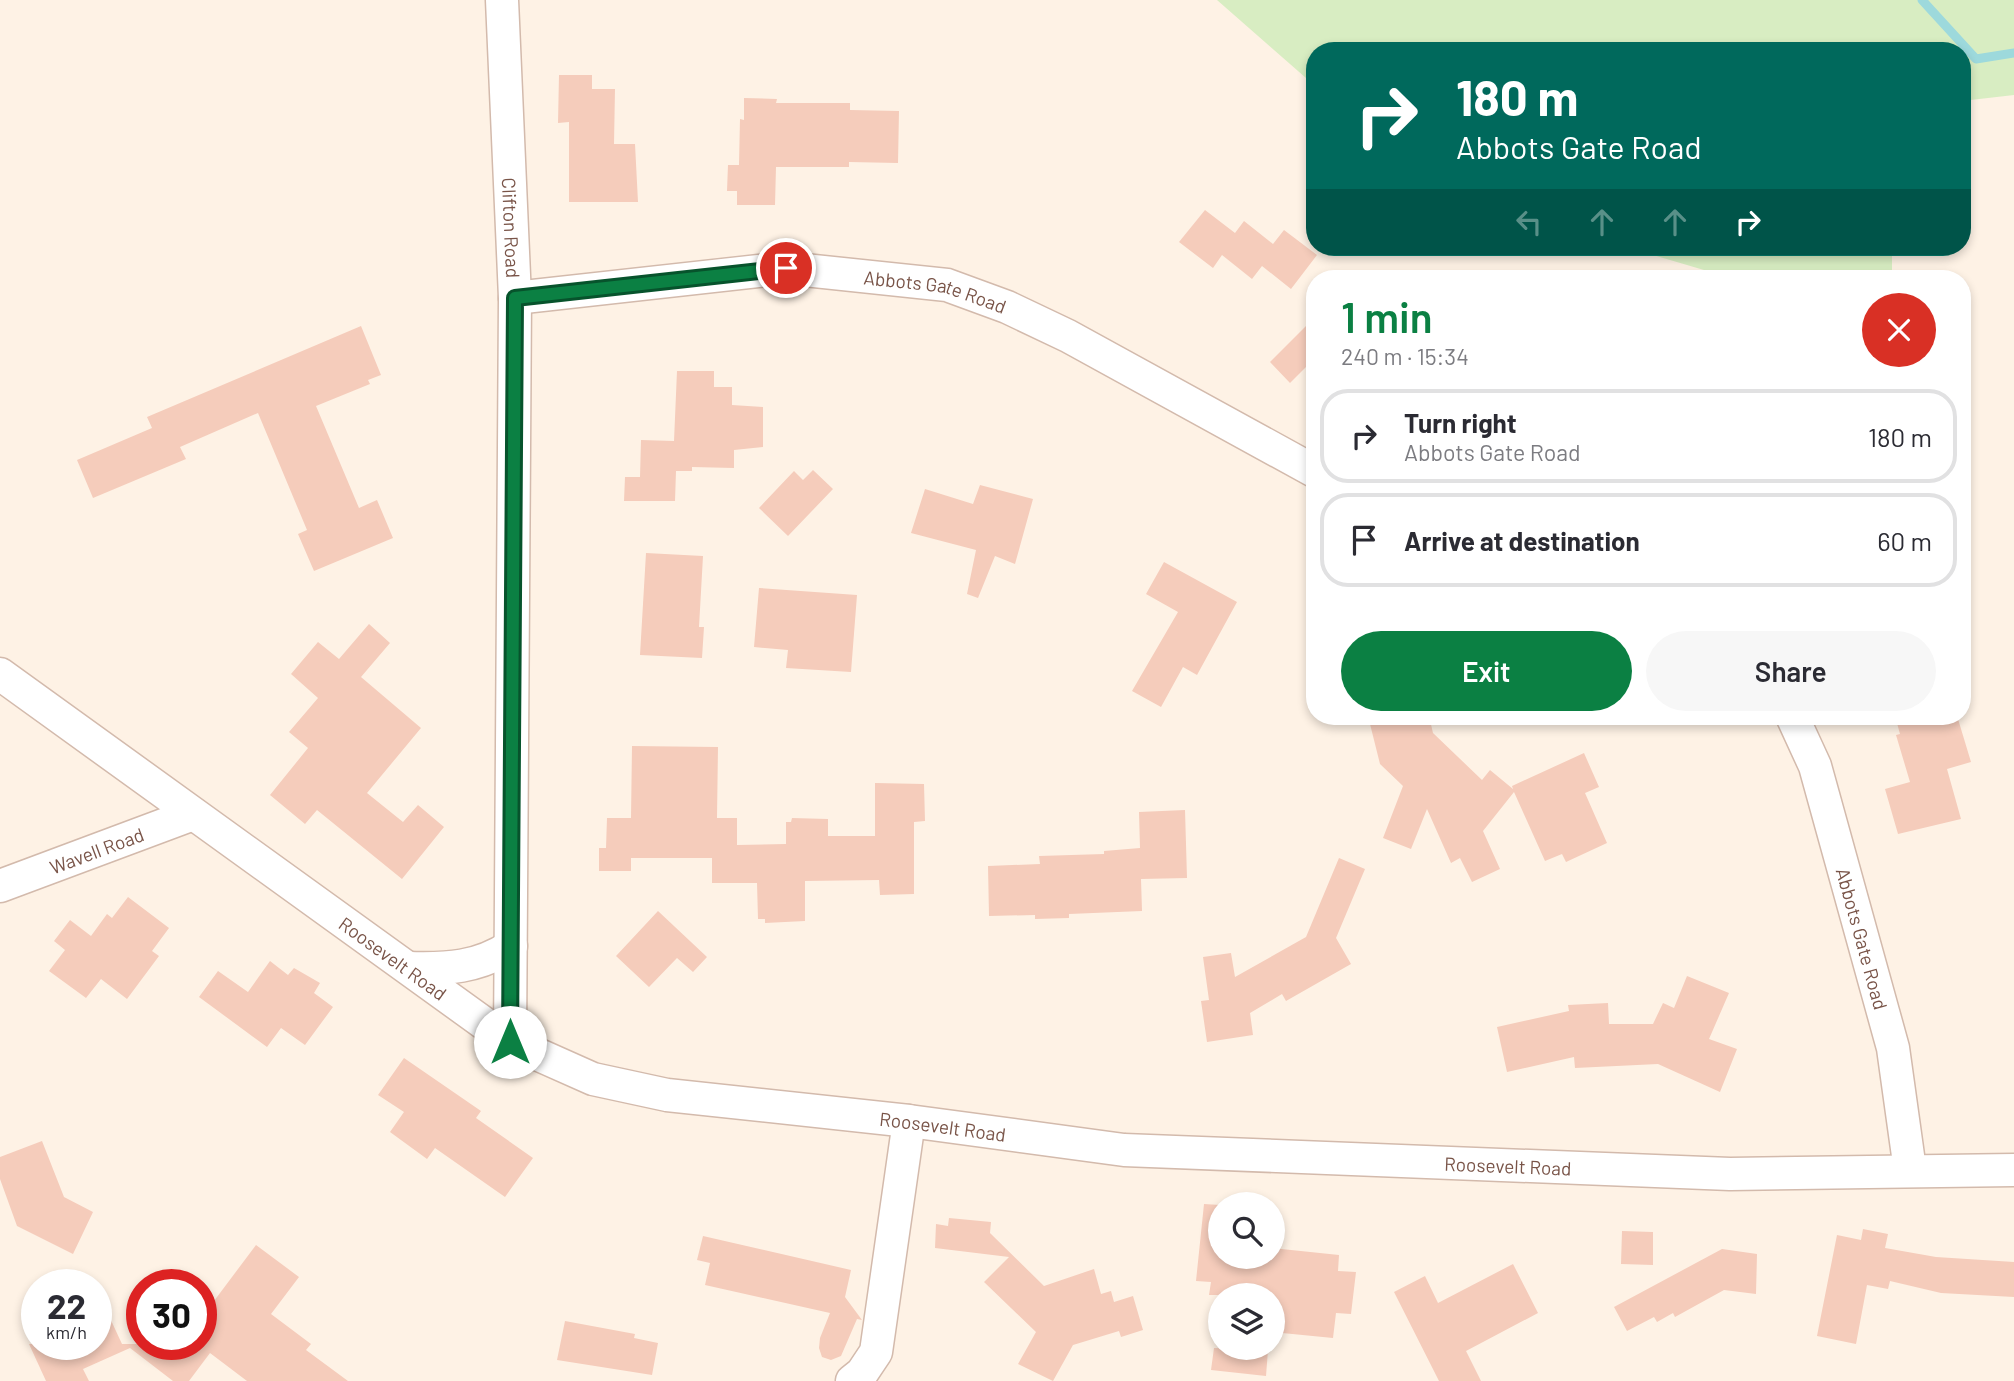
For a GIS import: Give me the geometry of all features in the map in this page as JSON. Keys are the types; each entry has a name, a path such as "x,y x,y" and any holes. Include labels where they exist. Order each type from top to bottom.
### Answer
{"street":[{"name":"Clifton Road","path":"502,0 515,298 510,1042"},
{"name":"Abbots Gate Road","path":"515,298 786,268 947,285 1007,307 1068,336 1306,467"},
{"name":"Roosevelt Road","path":"0,674 510,1042 593,1079 640,1090 909,1121 1124,1150 1730,1174 2014,1170"},
{"name":"Abbots Gate Road","path":"1796,725 1815,766 1894,1048 1910,1170"},
{"name":"Wavell Road","path":"0,886 193,814"},
{"path":"409,968 446,969 479,963 511,946"},
{"path":"852,1381 862,1373 876,1352 909,1121"}],"green space":[{"path":"1217,0 2014,0 2014,95 1971,100 1971,42 1306,42 1306,78"},
{"path":"1656,256 1892,256 1892,270 1704,270"}],"building":[{"path":"559,75 592,75 592,89 615,89 614,144 635,144 638,202 569,202 569,122 558,123"},
{"path":"744,98 777,99 776,103 850,103 850,110 899,111 898,163 849,162 849,167 776,167 775,205 737,205 737,191 727,191 728,165 739,165 740,119 744,120"},
{"path":"1205,210 1235,233 1244,221 1273,244 1284,230 1306,247 1306,256 1316,256 1291,289 1262,266 1252,279 1222,255 1213,268 1179,242"},
{"path":"361,326 381,375 368,380 370,384 316,406 359,508 377,500 393,538 314,571 298,534 307,530 258,413 180,447 186,459 93,498 77,460 152,428 147,417"},
{"path":"1306,326 1306,367 1290,383 1270,362"},
{"path":"677,371 714,371 714,387 732,387 732,405 763,407 763,447 734,450 734,468 692,467 692,471 676,471 675,501 624,501 625,477 640,477 641,440 674,441"},
{"path":"813,470 833,489 788,536 759,508 794,471 803,480"},
{"path":"980,485 1033,499 1015,564 995,556 978,598 967,594 976,550 911,533 925,489 973,504"},
{"path":"646,553 703,556 699,627 704,627 702,658 640,655"},
{"path":"1164,562 1237,602 1197,675 1183,667 1161,707 1132,691 1178,612 1146,594"},
{"path":"759,588 857,595 851,672 786,668 788,650 754,647"},
{"path":"369,624 390,643 361,677 421,728 367,793 403,822 418,805 444,827 402,879 317,810 305,824 270,795 308,748 289,732 318,698 291,674 318,642 339,659"},
{"path":"1370,725 1431,725 1433,733 1482,780 1490,770 1513,789 1512,786 1584,753 1599,787 1585,793 1607,843 1566,862 1562,854 1545,861 1514,792 1483,831 1500,869 1472,882 1460,858 1451,863 1427,809 1411,849 1383,838 1403,786 1380,764"},
{"path":"1898,725 1960,725 1971,762 1947,769 1961,819 1898,834 1885,789 1910,782 1896,735 1900,734"},
{"path":"632,746 718,747 717,818 737,818 737,845 786,844 786,822 791,822 792,818 828,819 828,836 875,836 875,783 924,784 925,821 914,822 914,894 880,895 879,880 805,881 805,921 765,923 765,919 758,919 757,883 712,883 712,858 631,858 631,871 599,871 599,848 606,848 607,818 631,818"},
{"path":"1185,810 1187,878 1141,879 1142,911 1069,914 1069,918 1035,919 1035,915 989,916 988,866 1040,864 1039,856 1104,854 1104,851 1140,848 1139,812"},
{"path":"1339,858 1365,869 1336,938 1351,964 1286,1001 1282,994 1250,1013 1253,1035 1207,1042 1201,1001 1209,1000 1203,957 1231,953 1235,977 1306,937"},
{"path":"128,897 169,928 152,951 159,956 127,999 101,979 86,998 49,971 65,950 54,941 70,920 91,936 107,914 112,918"},
{"path":"658,911 707,957 693,972 677,958 649,987 616,956"},
{"path":"270,961 288,975 294,968 320,983 314,993 333,1007 305,1045 281,1028 267,1047 199,997 218,971 248,992"},
{"path":"1687,976 1729,993 1709,1039 1737,1049 1720,1092 1658,1064 1575,1068 1574,1057 1507,1072 1497,1027 1569,1011 1568,1005 1608,1003 1609,1024 1653,1024 1663,1003 1674,1008"},
{"path":"404,1058 481,1111 476,1118 533,1158 505,1197 435,1148 427,1159 390,1132 404,1112 378,1095"},
{"path":"42,1141 64,1197 93,1212 73,1254 17,1226 0,1179 0,1157"},
{"path":"1204,1204 1208,1204 1208,1269 1285,1269 1285,1249 1339,1255 1338,1271 1356,1272 1351,1314 1336,1313 1333,1338 1285,1333 1285,1283 1196,1281"},
{"path":"949,1218 991,1222 990,1233 1044,1286 1094,1269 1101,1294 1111,1291 1114,1302 1133,1296 1143,1330 1121,1337 1119,1331 1073,1345 1053,1381 1018,1364 1036,1332 984,1282 1009,1257 935,1248 936,1224 948,1226"},
{"path":"1863,1229 1888,1234 1885,1248 1936,1257 2014,1262 2014,1297 1941,1293 1890,1281 1888,1289 1867,1285 1856,1344 1817,1336 1837,1235 1861,1240"},
{"path":"1622,1231 1653,1232 1653,1265 1621,1264"},
{"path":"703,1236 851,1270 845,1297 862,1320 857,1319 841,1356 831,1360 822,1357 819,1348 830,1313 705,1285 710,1263 697,1260"},
{"path":"256,1245 299,1277 271,1314 311,1344 306,1350 348,1381 247,1381 217,1358 217,1297"},
{"path":"1722,1249 1757,1254 1756,1294 1724,1290 1675,1317 1673,1313 1657,1322 1654,1317 1627,1331 1614,1307"},
{"path":"1513,1264 1538,1313 1466,1351 1481,1381 1439,1381 1394,1292 1425,1276 1438,1303"},
{"path":"565,1321 635,1334 634,1338 658,1343 652,1375 557,1360"},
{"path":"112,1322 122,1344 126,1344 126,1350 112,1356"},
{"path":"36,1360 103,1360 83,1369 89,1381 46,1381"},
{"path":"146,1360 205,1360 189,1381 173,1381"},
{"path":"1212,1360 1267,1360 1266,1376 1211,1370"}],"waterway":[{"path":"1922,0 1960,42"},
{"path":"1971,54 1976,59 2014,53"}],"route":[{"path":"510,1042 515,298 786,268"}]}
